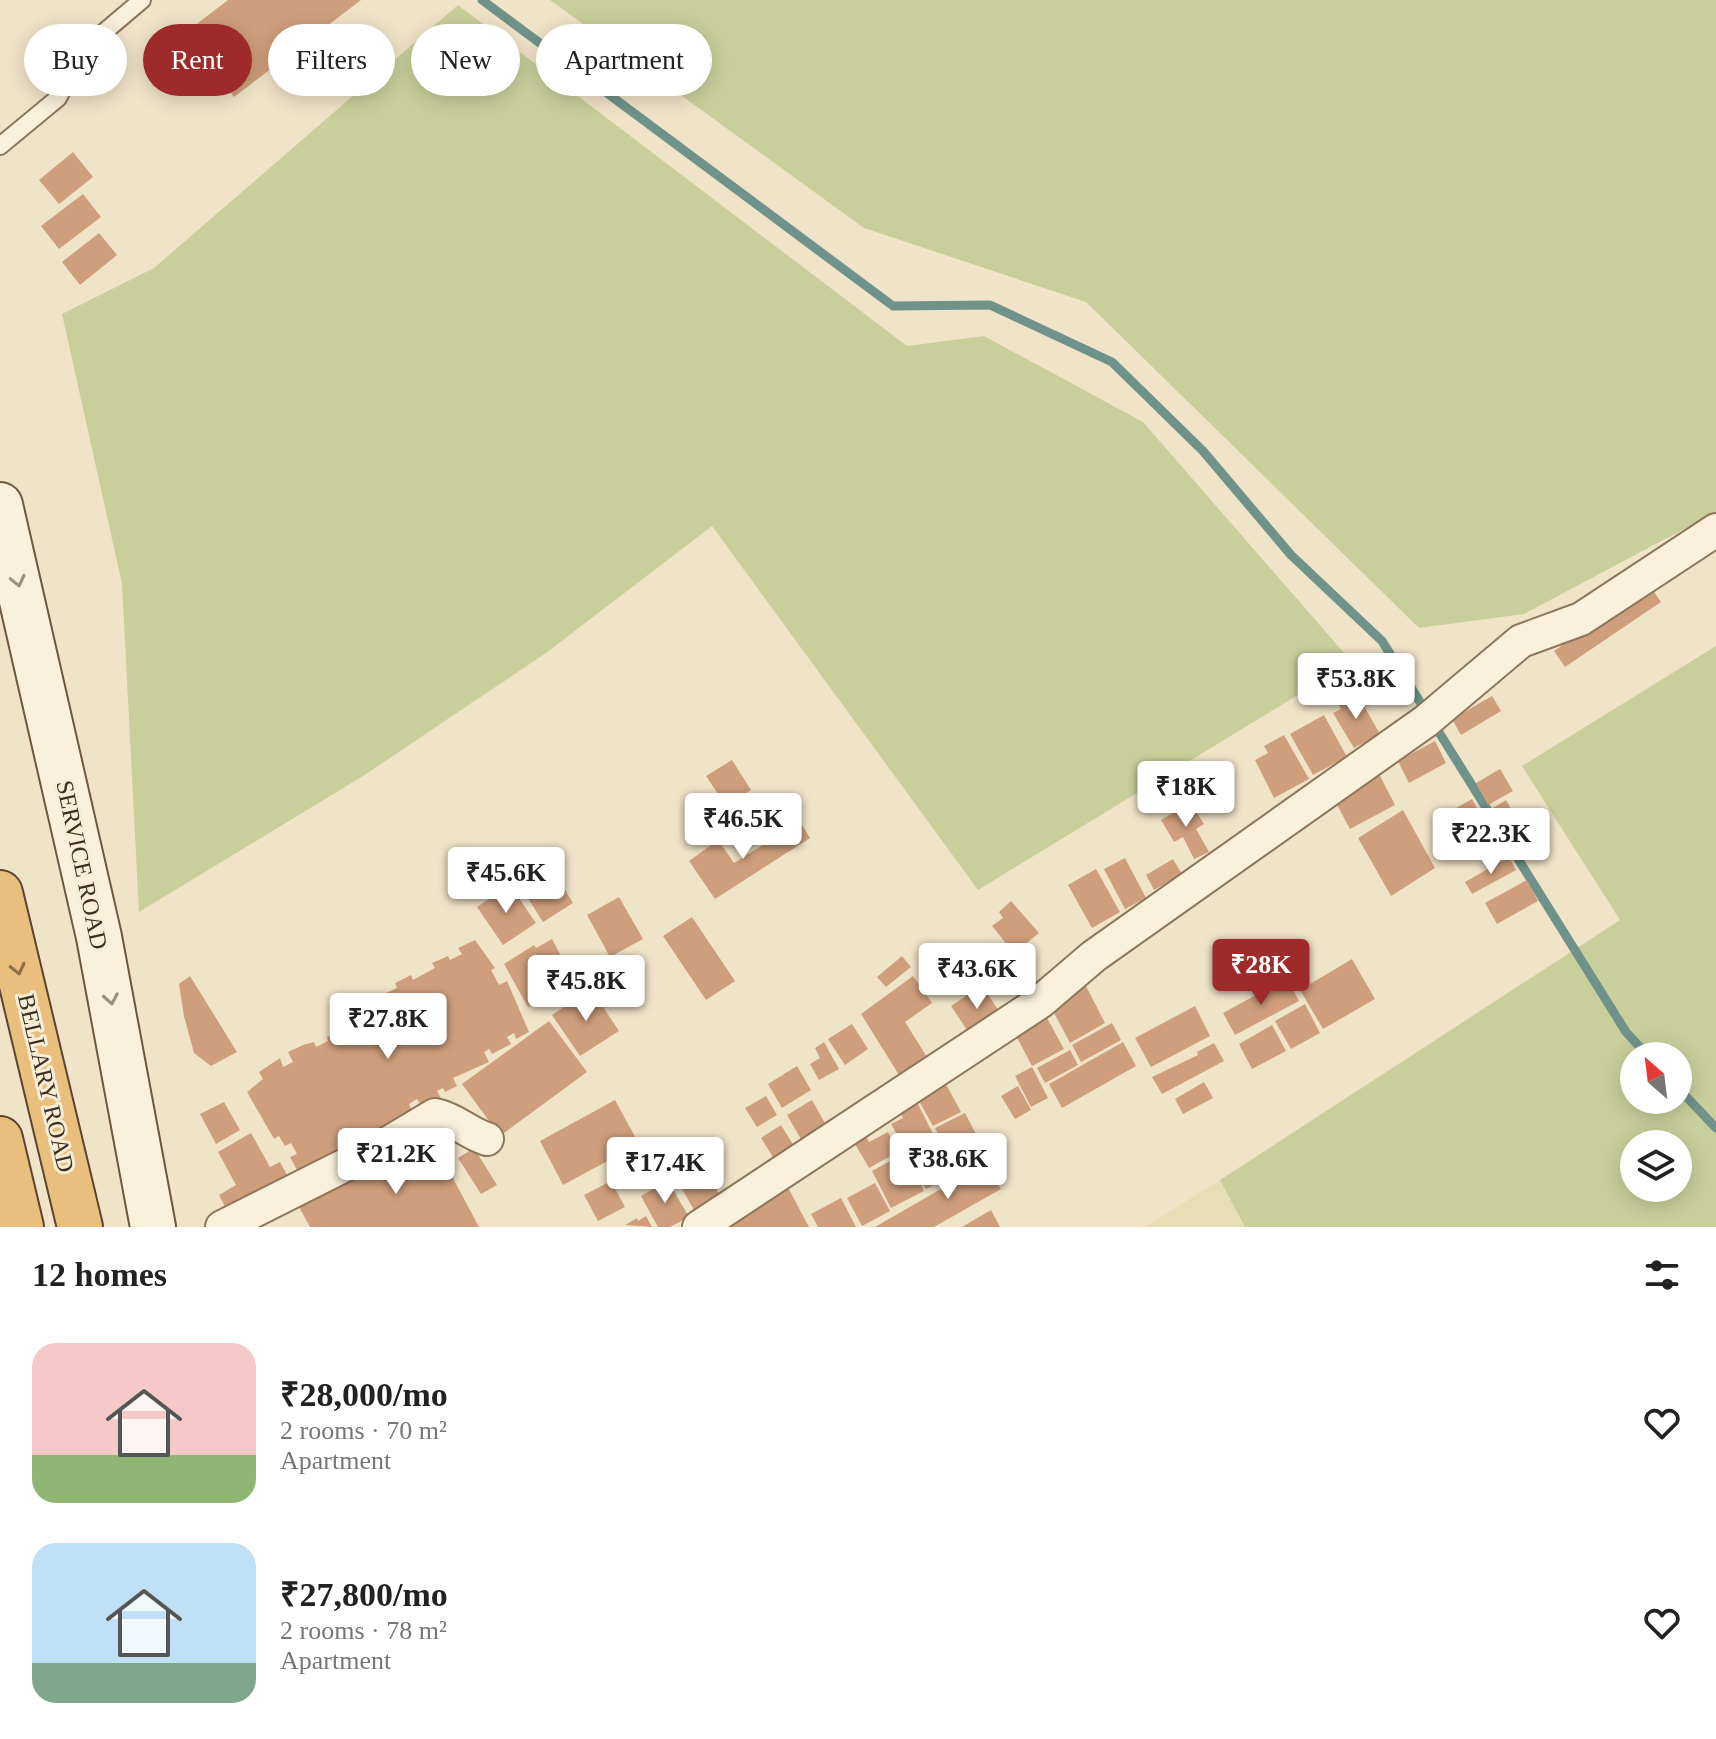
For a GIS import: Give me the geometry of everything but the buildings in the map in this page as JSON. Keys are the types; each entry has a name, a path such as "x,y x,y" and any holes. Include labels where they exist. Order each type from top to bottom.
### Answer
{"highway":[{"name":"BELLARY ROAD","path":"0,893 80,1227"},
{"path":"0,1139 21,1227"}],"main road":[{"name":"SERVICE ROAD","path":"0,505 99,937 153,1227"}],"street":[{"path":"699,1227 1040,1002 1094,956 1426,721 1521,641 1581,619 1716,530"},
{"path":"222,1227 385,1145 435,1115 449,1118 472,1134 487,1139"}],"lane":[{"path":"0,146 58,98 77,62 103,33 142,0"}],"shaded area":[{"path":"1220,1180 1245,1227 1145,1227"}],"green space":[{"path":"550,0 1716,0 1716,512 1524,614 1419,628 1086,302 864,228 682,96 712,96 712,24 583,24"},
{"path":"458,5 483,24 436,24"},
{"path":"411,46 411,96 520,96 520,52 536,64 536,96 578,96 907,346 984,336 1143,422 1352,662 978,890 712,526 546,653 363,776 139,912 122,584 62,314 154,268 353,96 395,96 395,60"},
{"path":"1716,646 1716,1227 1245,1227 1220,1180 1620,920 1522,766"}],"waterway":[{"path":"482,0 893,306 990,305 1112,362 1203,451 1291,555 1382,641 1626,1032 1635,1042"},
{"path":"1692,1103 1716,1128"}]}
